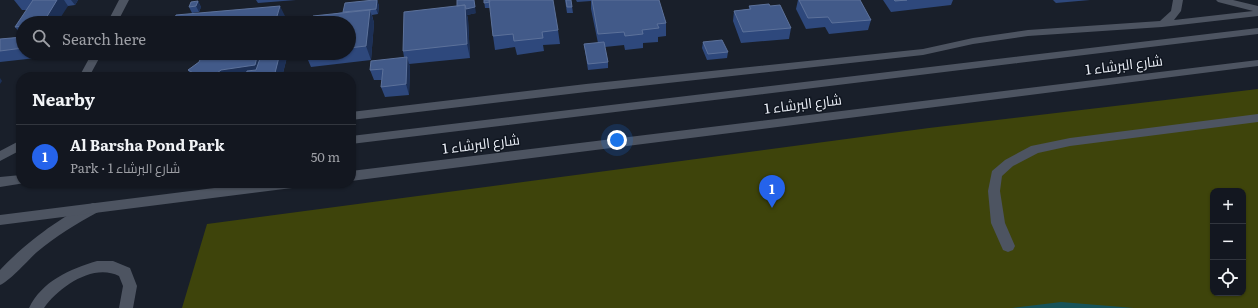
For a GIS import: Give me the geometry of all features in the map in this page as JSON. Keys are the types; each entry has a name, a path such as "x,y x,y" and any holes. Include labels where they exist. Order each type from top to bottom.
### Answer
{"street":[{"path":"116,16 124,0"},
{"path":"1162,24 1171,18 1176,12 1178,0"},
{"path":"1221,0 1258,9"},
{"path":"356,115 586,88 916,52 973,41 1028,33 1162,24 1258,13"},
{"name":"شارع البرشاء 1","path":"356,139 1258,31"},
{"path":"87,72 93,60"},
{"name":"شارع البرشاء 1","path":"356,175 1258,63"},
{"path":"1008,246 998,223 994,191 996,174 1009,163 1036,149 1070,142 1258,118"},
{"path":"0,157 16,147"},
{"path":"0,182 16,180"},
{"path":"0,220 252,188"},
{"path":"0,278 41,241 93,208"},
{"path":"36,308 46,294 57,283 71,274 100,266 112,266 123,270 129,277 131,287 126,308"}],"green space":[{"path":"1258,89 1258,308 182,308 207,224 929,128"}],"shaded area":[{"path":"1061,302 1134,308 1012,308"}],"building":[{"path":"33,0 57,0 47,16 22,16"},
{"path":"377,0 376,9 343,12 345,3"},
{"path":"457,0 474,0 475,7 466,9 465,5 457,6"},
{"path":"484,0 489,0 490,2 484,3"},
{"path":"489,0 553,0 558,30 542,32 543,38 514,41 513,34 493,36"},
{"path":"566,0 571,0 572,7 567,7"},
{"path":"592,0 659,0 666,23 657,24 659,28 642,30 643,34 625,36 624,32 598,34"},
{"path":"799,0 860,0 871,20 832,23 828,17 808,18"},
{"path":"198,1 196,6 189,7 191,2"},
{"path":"769,4 770,6 780,5 791,28 743,32 734,11 751,9 749,6"},
{"path":"465,5 467,44 403,51 404,12"},
{"path":"280,6 277,16 176,15"},
{"path":"370,10 366,46 356,47 356,16 313,16"},
{"path":"16,38 16,49 0,51 0,39"},
{"path":"722,40 728,52 708,54 703,42"},
{"path":"604,42 608,62 588,64 584,44"},
{"path":"407,57 406,84 381,87 383,69 370,70 371,61"},
{"path":"200,60 256,60 255,65 221,70 218,72 192,72 188,70"},
{"path":"260,60 278,60 275,72 247,72 256,70"}],"place":[{"name":"Al Barsha Pond Park","path":"772,208"}]}
